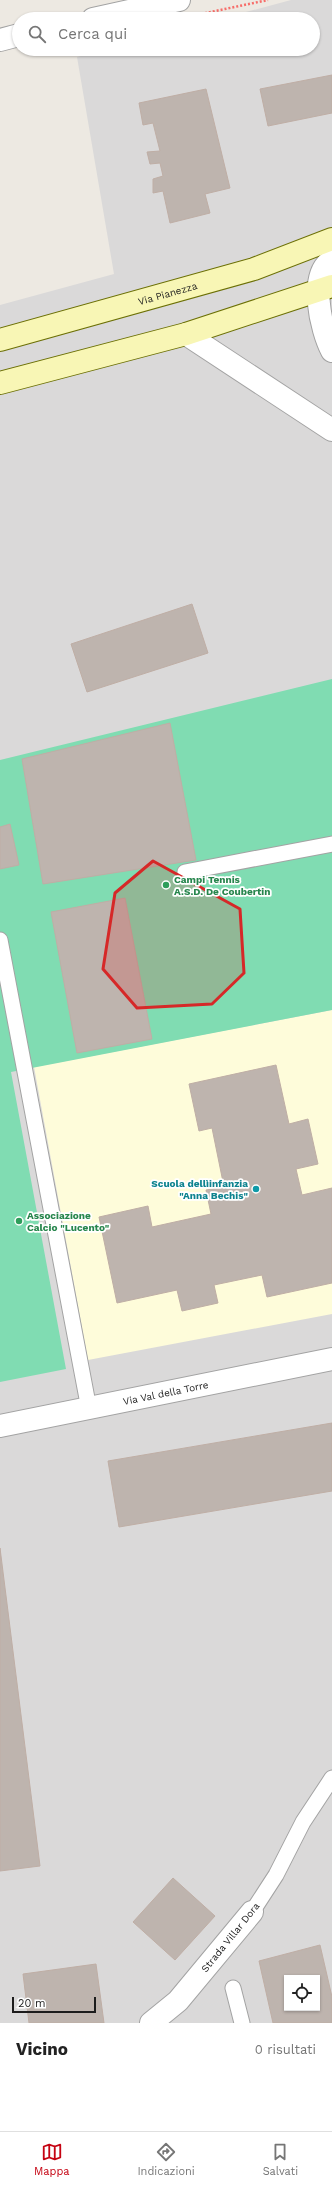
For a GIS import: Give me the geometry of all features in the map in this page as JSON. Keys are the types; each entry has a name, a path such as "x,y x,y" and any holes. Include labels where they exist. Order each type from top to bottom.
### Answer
{"street":[{"path":"125,12 179,0"},
{"path":"0,40 12,37"},
{"name":"Via Pianezza","path":"0,340 254,269 332,238"},
{"path":"332,260 326,263 320,274 325,288 327,341 332,351"},
{"path":"0,383 186,334 325,288"},
{"path":"186,334 332,430"},
{"name":"Via Val della Torre","path":"0,1426 332,1359"},
{"name":"Strada Villar Dora","path":"151,2023 178,2001 252,1912"}],"lane":[{"path":"185,872 332,844"},
{"path":"0,940 89,1409"},
{"name":"Strada Villar Dora","path":"252,1912 276,1875 303,1822 332,1778"},
{"path":"234,1988 242,2023"}],"path":[{"path":"212,12 268,0"}],"highlighted area":[{"path":"153,861 240,909 244,973 212,1004 137,1008 103,969 115,893"}],"shaded area":[{"path":"291,0 332,0 332,2023 0,2023 0,305 114,274 77,57 320,56 320,12 246,12"},
{"path":"332,1010 332,1314 88,1360 34,1067"}],"green space":[{"name":"Campi Tennis A.S.D. De Coubertin","path":"332,679 332,1010 11,1072 66,1369 0,1382 0,760"}],"building":[{"path":"332,75 332,113 268,126 260,89"},
{"path":"206,89 230,188 205,194 210,213 170,223 163,191 153,193 153,179 163,176 160,163 150,164 147,152 160,151 153,123 143,125 139,103"},
{"path":"192,604 208,653 87,692 71,644"},
{"path":"170,723 196,860 43,884 22,759"},
{"path":"10,824 19,865 0,869 0,827"},
{"path":"125,898 152,1039 77,1053 51,912"},
{"name":"Scuola dellìinfanzia \"Anna Bechis\"","path":"276,1065 289,1124 308,1119 318,1164 296,1169 302,1195 332,1188 332,1283 267,1297 262,1275 214,1285 218,1303 182,1311 177,1290 117,1303 99,1217 148,1206 152,1227 211,1214 206,1190 224,1187 212,1128 199,1131 189,1084"},
{"path":"332,1423 332,1491 119,1527 108,1461"},
{"path":"0,1548 40,1866 0,1871"},
{"path":"173,1878 215,1916 175,1960 133,1922"},
{"path":"320,1945 332,1997 332,2023 273,2023 259,1961"},
{"path":"96,1964 104,2023 29,2023 23,1974"}],"place":[{"name":"Campi Tennis A.S.D. De Coubertin","path":"166,885"},
{"name":"Scuola dellìinfanzia \"Anna Bechis\"","path":"256,1189"},
{"name":"Associazione Calcio \"Lucento\"","path":"19,1221"}]}
